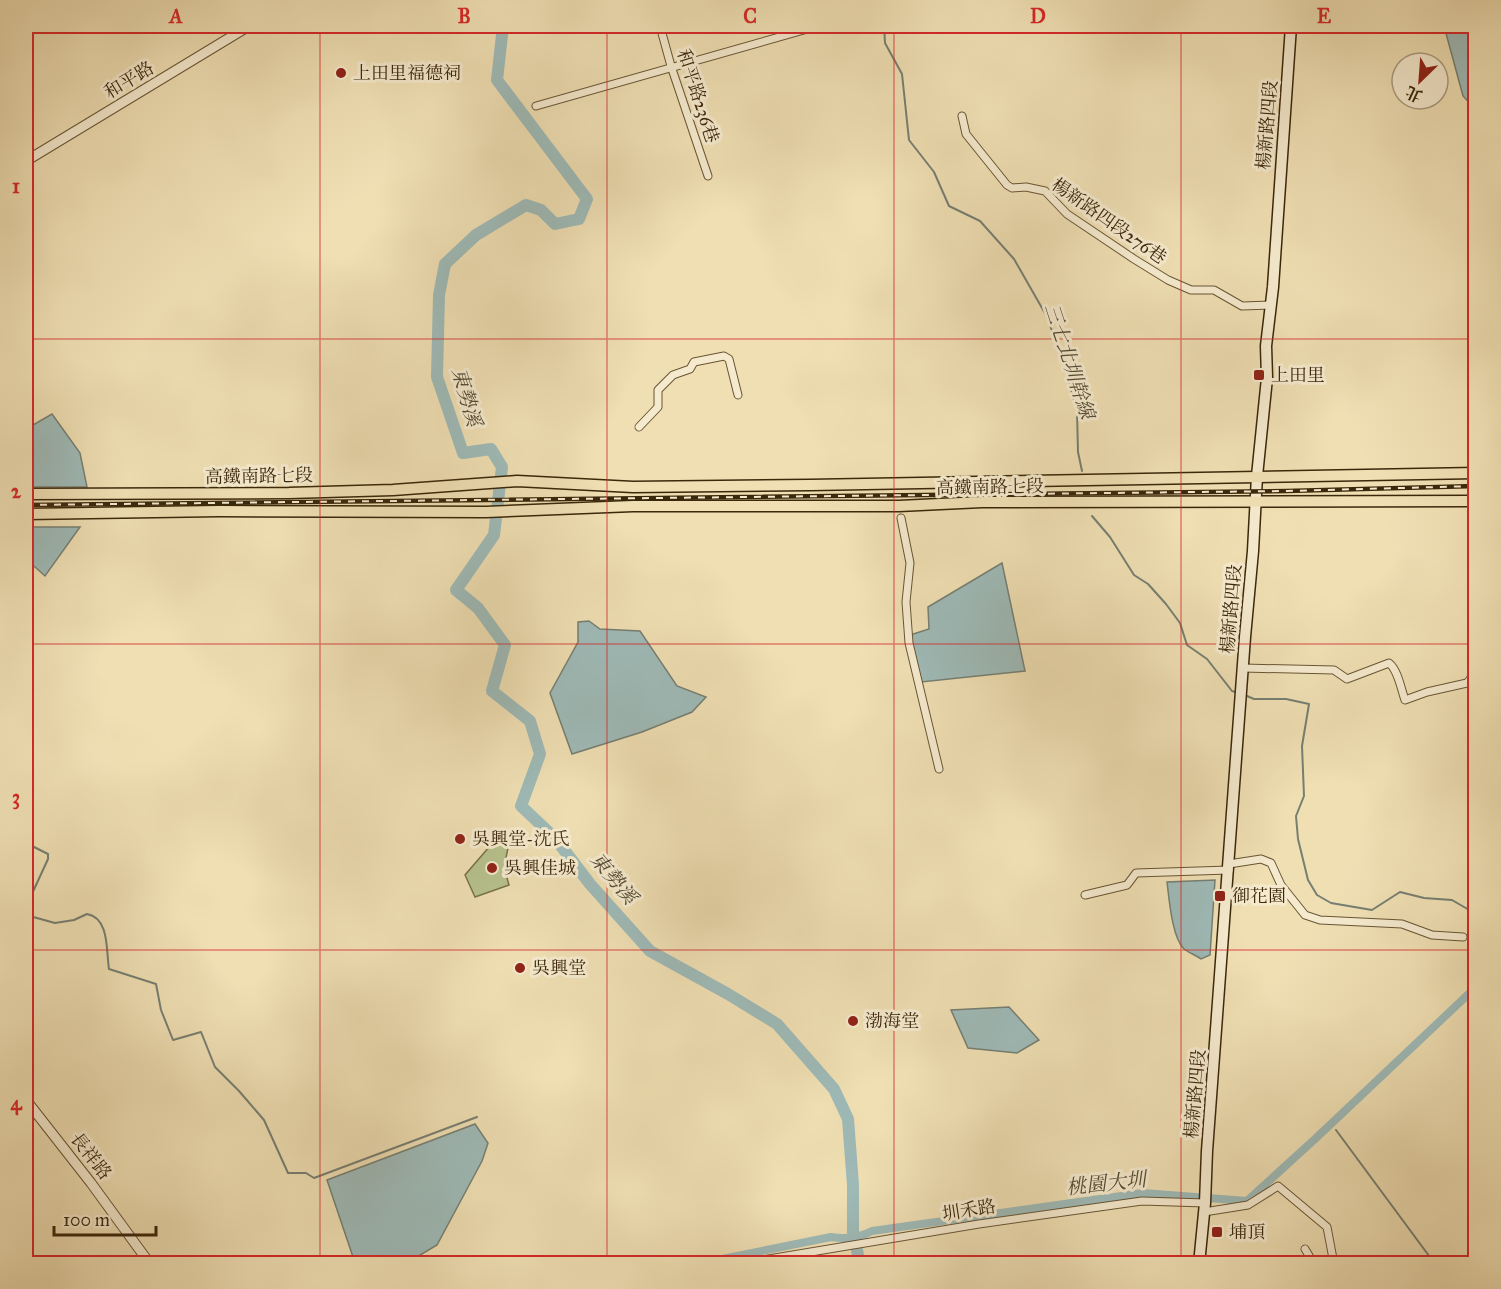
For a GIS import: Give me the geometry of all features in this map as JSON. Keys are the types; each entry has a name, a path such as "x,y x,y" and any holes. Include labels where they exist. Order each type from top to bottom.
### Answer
{"main road":[{"name":"楊新路四段","path":"1199,1263 1255,502 1267,378 1266,346 1292,26"},
{"name":"高鐵南路七段","path":"26,494 289,493 393,490 492,482 976,483 1476,473"},
{"name":"高鐵南路七段","path":"26,514 506,511 555,515 633,506 888,506 982,502 1476,501"}],"street":[{"name":"和平路","path":"26,162 249,26"},
{"name":"和平路236巷","path":"660,26 708,176"},
{"path":"536,106 818,26"},
{"name":"楊新路四段276巷","path":"962,116 966,134 1007,185 1012,188 1026,187 1045,191 1067,214 1168,280 1191,290 1214,290 1242,306 1271,304"},
{"path":"639,427 658,408 658,390 673,375 690,369 694,362 724,356 729,359 738,396"},
{"path":"901,518 910,563 906,602 909,643 939,769"},
{"path":"1243,668 1334,670 1347,679 1389,663 1395,670 1405,700 1427,692 1467,683 1471,678 1476,652"},
{"path":"1085,895 1127,885 1136,873 1229,867 1261,859 1271,863 1281,885 1305,915 1320,920 1402,924 1432,935 1462,937"},
{"name":"長祥路","path":"26,1100 91,1182 150,1263"},
{"name":"圳禾路","path":"739,1263 844,1245 1142,1201 1248,1205 1278,1186 1327,1227 1334,1263"},
{"path":"1305,1249 1314,1263"}],"green space":[{"path":"496,839 508,848 504,867 509,885 475,897 465,875"}],"water":[{"path":"1444,26 1475,26 1475,109 1463,96"},
{"path":"52,414 80,453 87,487 26,487 26,429"},
{"path":"26,527 80,527 45,576 26,559"},
{"path":"1002,563 1025,671 921,682 910,635 929,629 928,607"},
{"path":"589,621 600,629 640,631 677,686 706,697 692,712 642,732 572,754 550,693 578,642 578,622"},
{"path":"1215,880 1210,955 1201,959 1180,944 1172,917 1167,882"},
{"path":"1009,1007 1039,1040 1017,1053 968,1048 951,1010"},
{"path":"475,1124 488,1143 482,1161 437,1245 407,1263 355,1263 327,1180"}],"waterway":[{"name":"東勢溪","path":"503,26 497,80 587,199 579,219 555,224 541,210 526,205 476,235 445,264 439,295 437,377 463,453 491,449 502,467 494,535 456,590 478,608 505,645 492,691 530,721 540,754 521,806 555,838 590,884 650,951 777,1024 834,1089 848,1119 853,1185 853,1232 860,1264"},
{"name":"三七北圳幹線","path":"884,26 885,43 902,74 909,140 934,172 949,206 980,221 1014,259 1046,315 1063,360 1077,411 1078,452 1082,471"},
{"name":"三七北圳幹線","path":"1092,516 1110,537 1134,575 1148,584 1180,623 1187,645 1207,659 1235,692"},
{"name":"三七北圳幹線","path":"1247,696 1254,699 1286,699 1309,704 1302,746 1304,796 1296,816 1298,839 1308,880 1317,895 1331,903 1372,910 1400,892 1424,898 1452,900 1476,914"},
{"path":"26,843 48,854 48,859 26,902"},
{"path":"26,915 55,923 74,920 87,914 100,922 106,937 109,969 156,984 161,1010 173,1040 201,1032 215,1067 264,1120 288,1173 306,1173 314,1178 477,1117"},
{"name":"桃園大圳","path":"697,1264 831,1237 852,1237 872,1231 1143,1193 1247,1201 1476,987"},
{"path":"1336,1130 1435,1264"}],"railway":[{"path":"26,505 1287,491 1476,486"}],"place":[{"name":"上田里福德祠","path":"341,73"},
{"name":"上田里","path":"1259,375"},
{"name":"吳興堂-沈氏","path":"460,839"},
{"name":"吳興佳城","path":"492,868"},
{"name":"御花園","path":"1220,896"},
{"name":"吳興堂","path":"520,968"},
{"name":"渤海堂","path":"853,1021"},
{"name":"埔頂","path":"1217,1232"}]}
